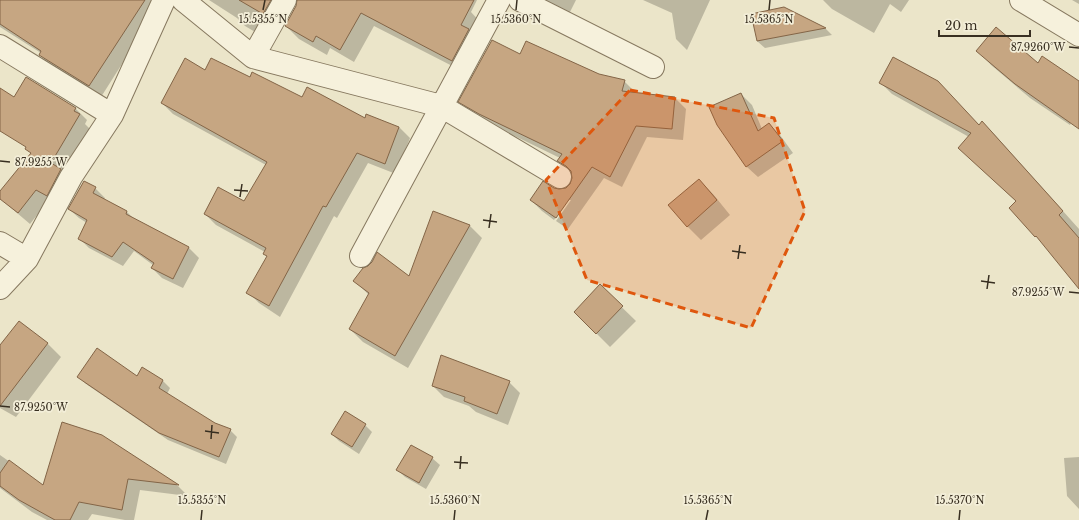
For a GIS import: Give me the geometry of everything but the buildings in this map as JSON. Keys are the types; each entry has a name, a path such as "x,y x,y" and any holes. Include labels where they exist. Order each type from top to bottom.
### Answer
{"street":[{"path":"0,288 27,259 71,178 112,115 164,0"},
{"path":"183,0 253,57 441,106 560,177"},
{"path":"253,57 284,0"},
{"path":"361,256 499,0"},
{"path":"520,0 653,67"},
{"path":"1021,0 1079,35"},
{"path":"0,46 112,115"},
{"path":"0,244 27,259"}],"highlighted area":[{"path":"630,90 774,118 805,211 751,328 587,280 546,180"}]}
